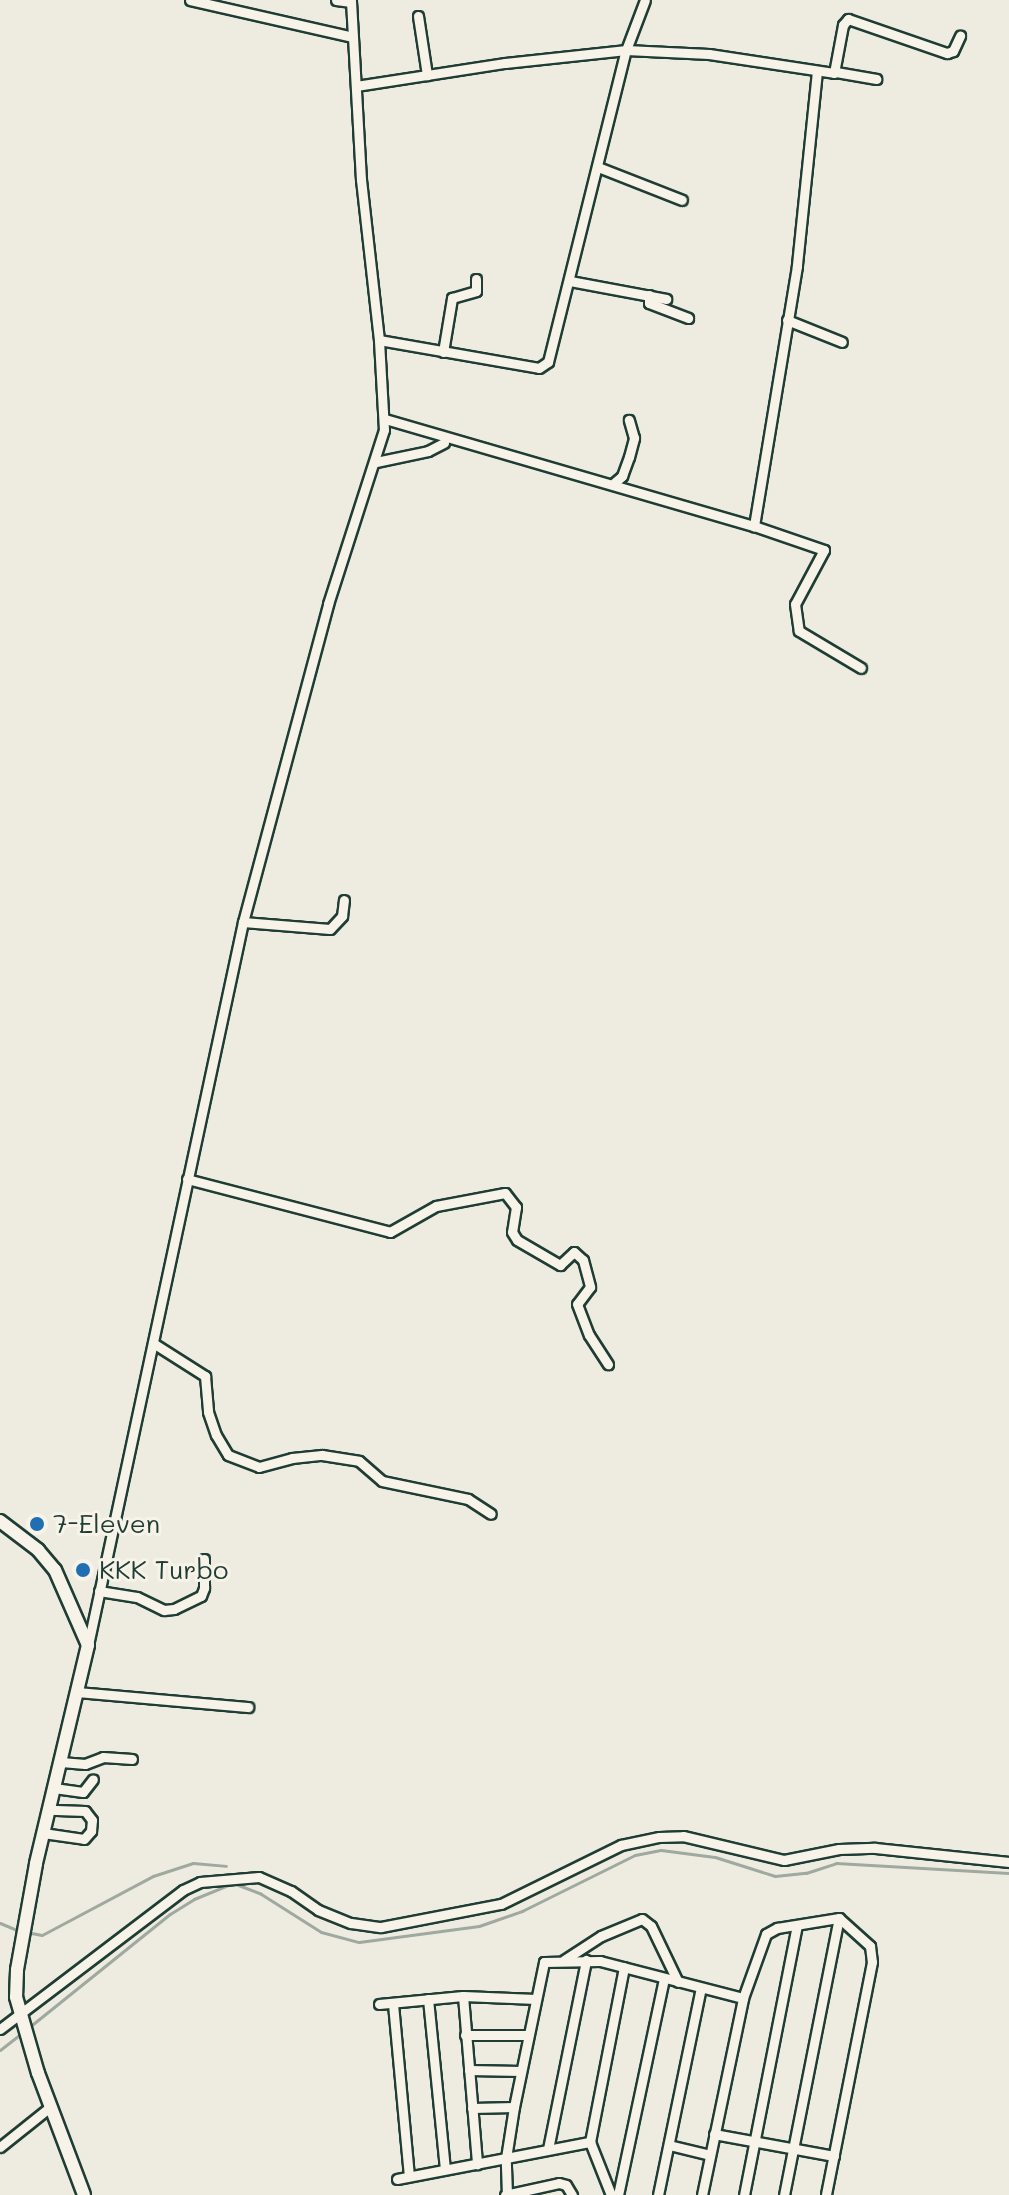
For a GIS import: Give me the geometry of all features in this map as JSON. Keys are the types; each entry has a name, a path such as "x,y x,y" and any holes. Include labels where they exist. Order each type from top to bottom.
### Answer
{"main road":[{"path":"0,1521 38,1550 55,1570 88,1645 26,1915 16,1997 50,2107 84,2195"}],"street":[{"path":"190,0 353,37"},
{"path":"88,1645 243,922 328,604 376,462 385,419 361,180 351,1 336,0"},
{"path":"379,340 542,366 550,358 626,50 645,0"},
{"path":"418,16 427,75"},
{"path":"836,72 843,25 848,19 947,53 953,51 960,36"},
{"path":"356,86 626,50 709,54 876,79"},
{"path":"754,526 804,211 817,71"},
{"path":"598,167 682,200"},
{"path":"443,352 452,298 476,291 476,279"},
{"path":"570,281 666,299"},
{"path":"649,295 649,303 688,318"},
{"path":"787,320 842,342"},
{"path":"385,419 614,483 824,550 795,604 799,631 861,668"},
{"path":"614,483 622,476 634,438 629,420"},
{"path":"376,462 428,451 444,443"},
{"path":"243,922 330,929 342,916 344,900"},
{"path":"187,1179 390,1232 436,1206 505,1193 516,1207 512,1232 517,1240 560,1265 574,1252 583,1260 590,1287 577,1304 589,1335 608,1364"},
{"path":"153,1343 205,1376 208,1412 216,1435 228,1455 259,1467 292,1458 322,1455 359,1461 382,1481 468,1499 491,1514"},
{"path":"99,1591 126,1594 164,1610 174,1609 201,1596 204,1559"},
{"path":"76,1692 248,1707"},
{"path":"61,1762 85,1764 103,1757 132,1759"},
{"path":"54,1788 83,1792 93,1779"},
{"path":"43,1833 84,1839 91,1831 92,1820 85,1811 49,1810"},
{"path":"0,2029 81,1971 183,1890 200,1882 259,1877 291,1891 318,1910 351,1923 381,1927 501,1904 621,1845 659,1837 683,1836 778,1859 858,1848 1009,1862"},
{"path":"702,2195 743,1998 766,1934 777,1928 839,1918"},
{"path":"784,2195 839,1918"},
{"path":"826,2195 872,1962 870,1946 839,1918"},
{"path":"564,1960 601,1936 642,1919 651,1926 678,1982"},
{"path":"744,2195 797,1926"},
{"path":"572,2195 565,2184 544,2191 506,2195 506,2158 514,2107 544,1962 586,1960 743,1998"},
{"path":"548,2149 586,1960"},
{"path":"611,2195 590,2142 624,1967"},
{"path":"618,2195 664,1979"},
{"path":"658,2195 701,1988"},
{"path":"379,2004 463,1996 536,1999"},
{"path":"463,1996 477,2164"},
{"path":"428,1999 445,2169"},
{"path":"393,2004 409,2176"},
{"path":"465,2035 528,2035"},
{"path":"469,2070 521,2071"},
{"path":"0,2147 50,2107"},
{"path":"472,2108 514,2107"},
{"path":"714,2134 834,2156"},
{"path":"397,2179 590,2142"},
{"path":"669,2145 710,2155"}],"waterway":[{"path":"28,2028 170,1914 194,1899 233,1883 261,1894 321,1932 359,1942 479,1926 522,1911 635,1855 661,1850 715,1857 775,1876 806,1873 836,1863 1009,1873"},
{"path":"26,1932 42,1935 153,1876 193,1863 226,1866"},
{"path":"0,1923 19,1931"},
{"path":"0,2050 22,2033"}],"place":[{"name":"7-Eleven","path":"37,1524"},
{"name":"KKK Turbo","path":"83,1570"}]}
